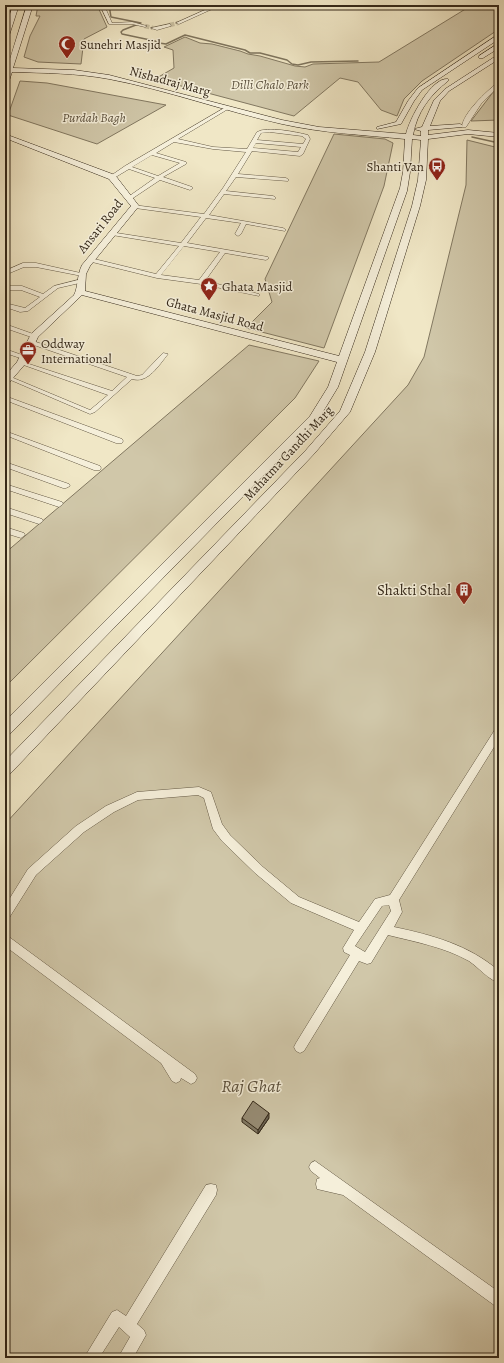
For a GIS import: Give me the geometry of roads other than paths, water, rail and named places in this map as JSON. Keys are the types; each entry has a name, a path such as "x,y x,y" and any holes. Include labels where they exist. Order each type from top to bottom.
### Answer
{"main road":[{"path":"5,39 7,27 16,5"},
{"path":"5,84 7,68 30,5"},
{"path":"389,129 399,126 407,108 420,89 499,36"},
{"name":"Mahatma Gandhi Marg","path":"5,730 312,422 333,387 402,192 406,179 410,134 420,109 426,98 436,88 499,45"},
{"name":"Mahatma Gandhi Marg","path":"5,770 310,452 345,412 370,352 420,190 424,133 437,100 442,94 462,79 499,56"},
{"name":"Nishadraj Marg","path":"7,68 74,72 109,77 282,122 319,129 380,131 389,129 410,134"},
{"name":"Nishadraj Marg","path":"7,68 82,68 106,72 287,117 324,124 380,131 410,134 424,133"},
{"path":"407,108 420,109"},
{"path":"380,131 399,126"},
{"path":"380,131 399,140 410,134 399,126"},
{"path":"424,133 443,126 464,126 499,132"},
{"path":"424,133 448,135 468,132 499,136"},
{"path":"423,149 448,135"},
{"name":"Ansari Road","path":"5,136 112,177 135,206 90,260 82,277 80,292"},
{"path":"7,380 22,360 32,339 73,301 80,292"},
{"name":"Ghata Masjid Road","path":"80,292 342,360"}],"street":[{"path":"102,5 112,23 143,26"},
{"path":"178,23 218,5"},
{"path":"153,28 157,29 170,25"},
{"path":"464,126 478,104 490,90 499,84"},
{"path":"112,177 226,108"},
{"path":"157,276 223,192 250,150 259,132 270,130 306,136 308,139 302,152 298,154 250,150 214,148 174,140"},
{"path":"255,141 304,146"},
{"path":"130,198 160,177 184,163 152,153"},
{"path":"127,168 160,177 190,188"},
{"path":"234,175 286,180"},
{"path":"223,192 273,198"},
{"path":"135,206 244,222 283,230"},
{"path":"238,234 244,222"},
{"path":"112,233 182,246 266,258"},
{"path":"201,282 223,252"},
{"path":"90,260 157,276 201,282 257,296"},
{"path":"5,273 23,265 36,265 82,277"},
{"path":"5,305 24,311 56,287 82,277"},
{"path":"5,288 22,288 44,296"},
{"path":"5,326 32,339 137,378 144,377 165,354"},
{"path":"5,351 22,360 113,394"},
{"path":"7,380 90,412 113,394 131,376"},
{"path":"5,398 119,441"},
{"path":"5,433 98,468"},
{"path":"6,465 66,486"},
{"path":"5,486 59,504"},
{"path":"5,510 39,521"},
{"path":"5,530 21,535"},
{"path":"393,899 397,912 367,959 348,948 379,902 393,899 499,731"},
{"path":"5,915 32,872 80,829 110,809 137,796 186,791 199,792 208,796 217,826 226,838 259,870 295,900 361,929"},
{"path":"386,930 442,943 466,953 482,963 499,978"},
{"path":"5,939 191,1078"},
{"path":"300,1047 358,953"},
{"path":"163,1057 185,1064"},
{"path":"163,1057 176,1077"},
{"path":"315,1168 499,1300"},
{"path":"330,1170 348,1191"},
{"path":"322,1184 348,1191"},
{"path":"128,1326 211,1190"},
{"path":"91,1358 117,1317 139,1335 125,1358"}],"waterway":[{"path":"109,5 111,17 141,23 123,30 121,32 122,34 159,43 166,44 185,35 245,50 250,53 260,53 287,60 292,64 298,65 311,62 358,61"},
{"path":"472,137 499,143"}],"tunnel":[{"path":"170,25 178,23"},
{"path":"145,26 153,28"}],"place":[{"name":"Sunehri Masjid","path":"67,59"},
{"name":"Shanti Van","path":"437,181"},
{"name":"Ghata Masjid","path":"209,301"},
{"name":"Oddway International","path":"28,365"},
{"name":"Shakti Sthal","path":"464,605"}],"park label":[{"name":"Dilli Chalo Park","path":"270,84"},
{"name":"Purdah Bagh","path":"94,117"},
{"name":"Raj Ghat","path":"251,1086"}]}
